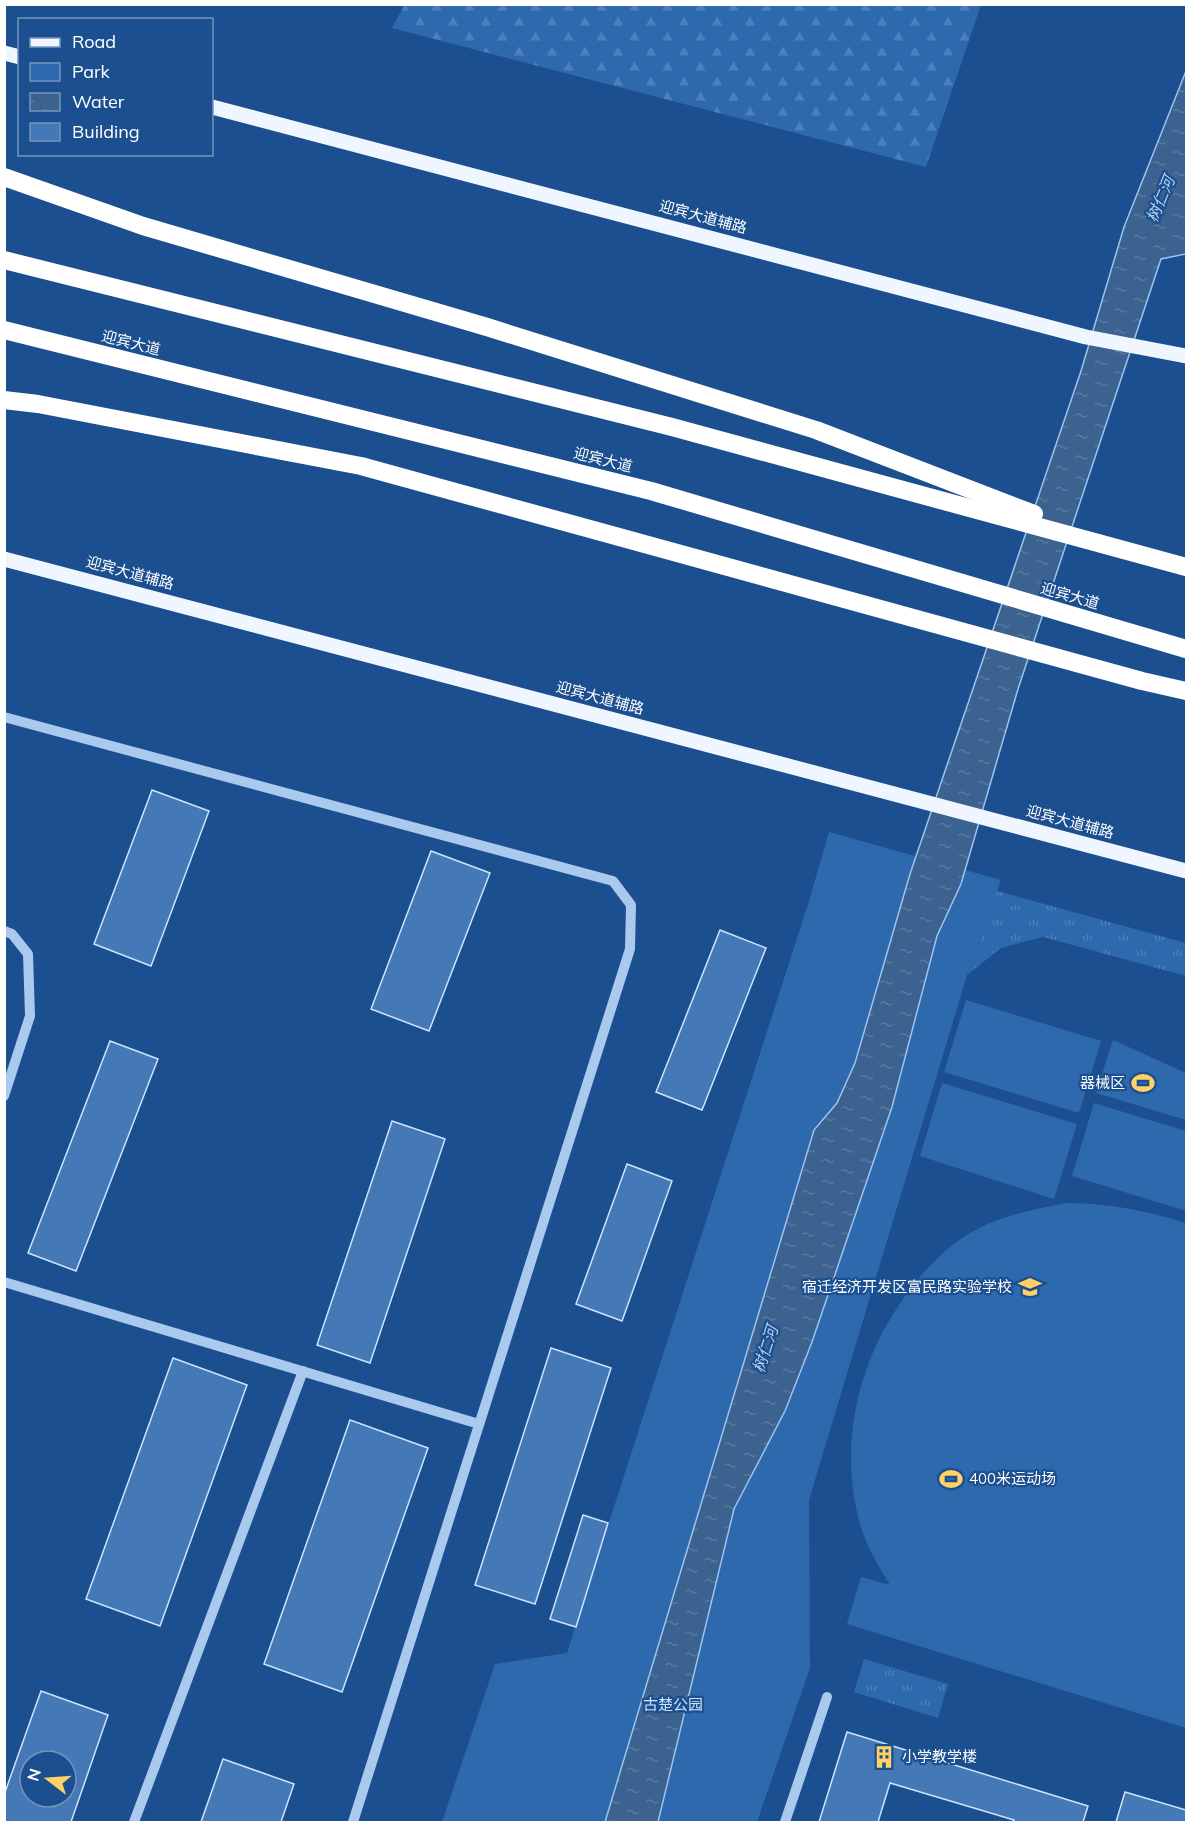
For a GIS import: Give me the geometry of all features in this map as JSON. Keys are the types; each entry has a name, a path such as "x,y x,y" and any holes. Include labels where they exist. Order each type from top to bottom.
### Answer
{"highway":[{"path":"4,177 143,226 498,330 816,430 1128,550"},
{"path":"4,260 672,427 1186,567"},
{"name":"迎宾大道","path":"4,330 651,491 1186,649"},
{"path":"4,400 38,404 361,466 1142,681 1186,691"}],"main road":[{"name":"迎宾大道辅路","path":"213,107 1086,336 1186,356"},
{"name":"迎宾大道辅路","path":"4,559 1186,871"}],"lane":[{"path":"4,717 613,881 631,905 630,950 353,1822"},
{"path":"4,931 12,933 28,954 30,1016 4,1096"},
{"path":"4,1282 479,1424"},
{"path":"134,1822 303,1371"},
{"path":"785,1822 826,1697"}],"green space":[{"path":"405,4 981,5 926,167 392,28"},
{"name":"古楚公园","path":"829,832 1001,880 967,975 809,1500 810,1668 757,1822 442,1822 495,1664 567,1653 809,901"},
{"path":"997,891 1186,943 1186,976 1043,937 1001,948 967,975"},
{"path":"966,1000 1101,1041 1079,1113 944,1072"},
{"name":"器械区","path":"1113,1040 1186,1073 1186,1120 1096,1093"},
{"path":"942,1083 1077,1124 1054,1199 920,1156"},
{"path":"1094,1103 1186,1131 1186,1211 1072,1176"},
{"name":"400米运动场","path":"1067,1203 1127,1208 1186,1223 1186,1728 847,1624 861,1577 890,1585 873,1555 860,1524 851,1464 852,1434 857,1404 875,1347 889,1320 913,1285 930,1266 968,1234 1011,1216"},
{"path":"864,1659 948,1684 938,1718 854,1692"}],"water":[{"name":"树仁河","path":"1186,71 1186,254 1161,259 1018,689 961,884 937,936 892,1107 812,1342 785,1411 734,1509 658,1822 605,1822 814,1130 837,1103 855,1063 910,874 1081,371 1124,227"}],"building":[{"path":"152,790 209,811 151,966 94,944"},
{"path":"431,851 490,873 429,1031 371,1009"},
{"path":"720,930 766,948 702,1110 656,1092"},
{"path":"110,1041 158,1059 76,1271 28,1253"},
{"path":"392,1121 445,1139 370,1363 317,1345"},
{"path":"627,1164 672,1181 622,1321 576,1304"},
{"path":"551,1348 611,1368 535,1604 475,1585"},
{"path":"173,1358 247,1385 160,1626 86,1599"},
{"path":"350,1420 428,1448 342,1692 264,1664"},
{"path":"583,1515 608,1523 576,1627 550,1619"},
{"path":"41,1691 108,1715 78,1802 78,1749 20,1749"},
{"name":"小学教学楼","path":"847,1732 1088,1806 1083,1822 1013,1822 1014,1820 890,1783 878,1822 819,1822"},
{"path":"18,1756 18,1809 75,1809 71,1822 4,1822 4,1795"},
{"path":"223,1759 294,1784 281,1822 201,1822"},
{"path":"1125,1792 1186,1810 1186,1822 1116,1822"}],"place":[{"name":"器械区","path":"1143,1083"},
{"name":"宿迁经济开发区富民路实验学校","path":"1030,1287"},
{"name":"400米运动场","path":"951,1479"},
{"name":"小学教学楼","path":"884,1757"}]}
